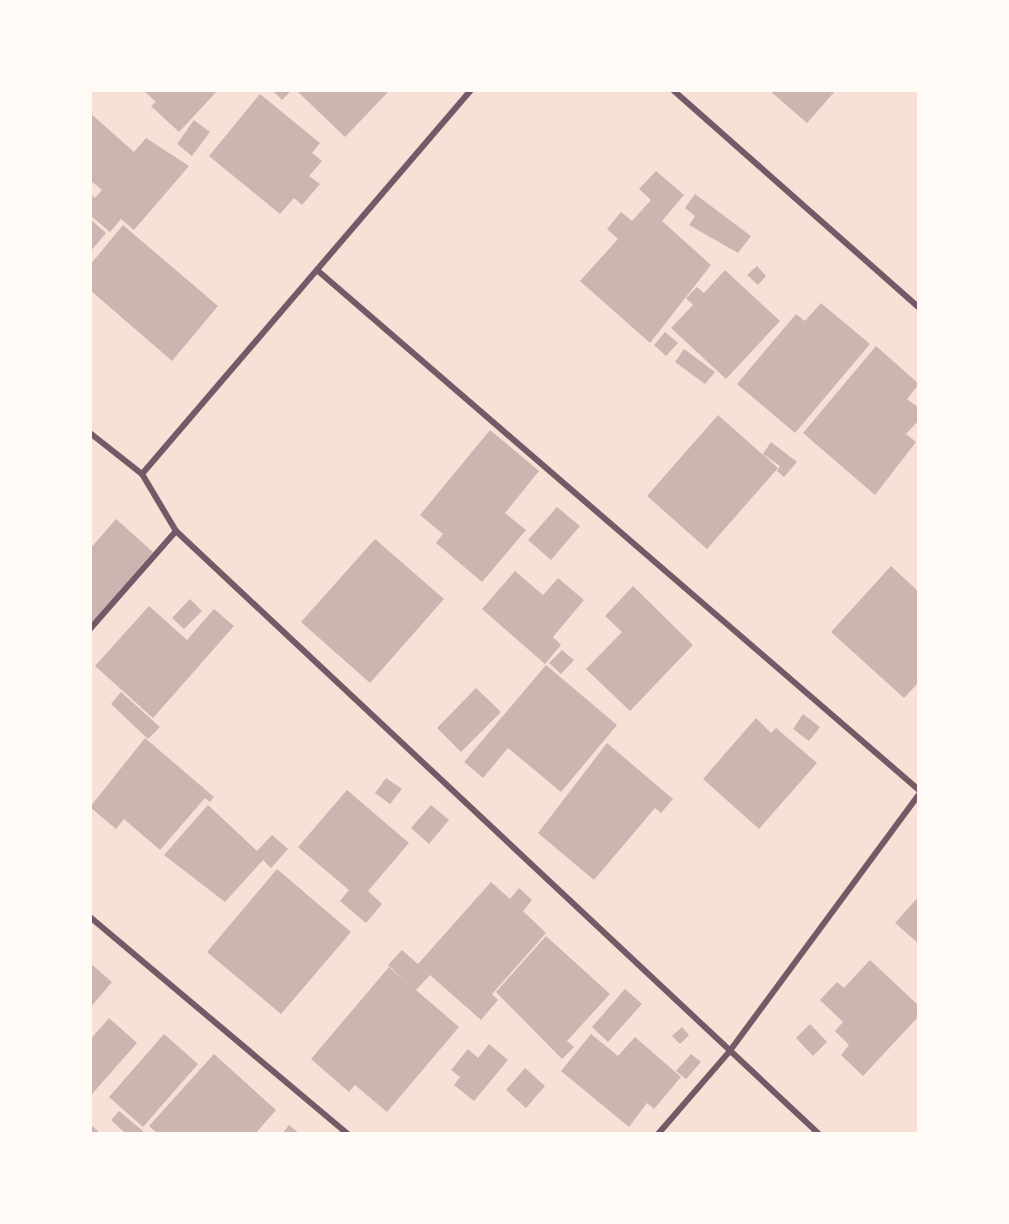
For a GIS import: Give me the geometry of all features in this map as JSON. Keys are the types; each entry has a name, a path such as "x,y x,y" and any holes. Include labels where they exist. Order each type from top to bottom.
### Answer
{"street":[{"path":"142,474 471,90"},
{"path":"673,90 919,308"},
{"path":"317,270 919,792 729,1052 658,1134"},
{"path":"90,433 142,474 176,531 819,1134"},
{"path":"90,629 176,531"},
{"path":"90,917 348,1134"}],"building":[{"path":"143,90 218,90 179,132 151,106 156,102"},
{"path":"272,90 292,90 282,100"},
{"path":"296,90 386,90 388,92 345,137"},
{"path":"769,90 836,90 807,123"},
{"path":"260,94 320,143 312,153 322,161 309,176 320,184 302,205 294,198 280,214 209,156"},
{"path":"90,113 134,152 146,138 189,166 134,230 121,219 110,232 90,215 90,194 95,198 102,190 90,180"},
{"path":"194,120 210,132 192,156 177,144"},
{"path":"656,171 684,195 662,221 711,265 650,343 580,281 618,239 607,229 621,212 632,221 651,200 639,189"},
{"path":"695,194 751,236 738,253 689,225 695,216 685,208"},
{"path":"90,219 106,233 90,252"},
{"path":"123,225 218,306 172,361 90,290 90,265"},
{"path":"757,266 766,276 758,285 747,275"},
{"path":"725,270 780,321 726,379 671,328 693,305 686,298 697,287 704,293"},
{"path":"821,303 870,344 795,433 737,384 796,314 805,321"},
{"path":"665,332 678,343 666,356 654,345"},
{"path":"876,346 919,384 907,399 919,408 919,420 906,434 916,442 875,495 803,433"},
{"path":"684,349 715,372 705,384 675,362"},
{"path":"718,415 778,468 707,549 647,496"},
{"path":"490,430 539,471 505,513 526,530 482,582 436,543 443,534 420,515"},
{"path":"771,442 797,462 784,477 777,471 780,466 763,454"},
{"path":"557,507 580,526 551,560 528,540"},
{"path":"116,519 153,552 90,625 90,549"},
{"path":"375,539 444,599 370,683 301,622"},
{"path":"891,566 919,592 919,682 904,698 831,632"},
{"path":"515,571 543,595 558,578 584,600 553,637 561,645 545,664 482,609"},
{"path":"633,586 693,645 630,711 586,669 622,632 605,616"},
{"path":"190,599 202,611 184,629 172,618"},
{"path":"149,606 187,640 214,609 234,626 153,718 95,666"},
{"path":"562,650 574,660 561,674 549,663"},
{"path":"546,665 617,725 561,792 508,748 483,778 464,762"},
{"path":"476,688 501,712 461,752 437,728"},
{"path":"121,692 160,727 148,739 111,704"},
{"path":"803,714 820,727 809,741 793,729"},
{"path":"756,718 771,733 776,728 817,763 759,829 703,779"},
{"path":"145,738 214,797 210,802 205,798 160,850 124,819 116,829 90,807"},
{"path":"607,743 673,799 661,813 655,808 594,880 538,833"},
{"path":"386,778 402,789 390,804 375,793"},
{"path":"347,790 409,843 368,891 382,904 366,923 340,901 349,890 298,847"},
{"path":"208,805 257,851 272,835 288,849 271,868 263,860 225,902 164,855"},
{"path":"431,805 449,820 429,844 411,828"},
{"path":"277,869 351,932 281,1014 207,952"},
{"path":"491,882 510,899 519,888 532,900 523,911 546,933 492,994 498,1000 481,1020 430,975 416,990 459,1027 387,1112 355,1085 349,1092 311,1059 389,967 409,985 388,965 402,950 418,964"},
{"path":"919,896 919,944 895,923"},
{"path":"546,936 610,994 567,1041 574,1047 562,1059 496,992"},
{"path":"870,960 919,1006 919,1016 863,1076 841,1055 849,1045 835,1031 843,1022 820,1000 837,982 844,988"},
{"path":"90,963 112,982 90,1008"},
{"path":"625,989 642,1004 608,1042 592,1027"},
{"path":"109,1018 137,1043 92,1094 90,1040"},
{"path":"810,1024 827,1042 813,1056 796,1038"},
{"path":"682,1027 689,1035 680,1044 672,1036"},
{"path":"164,1034 198,1064 143,1127 109,1097"},
{"path":"591,1034 618,1056 635,1037 681,1077 654,1109 647,1103 629,1127 561,1071"},
{"path":"489,1044 508,1060 474,1101 454,1085 460,1077 451,1070 468,1049 478,1058"},
{"path":"214,1054 276,1110 255,1134 158,1134 149,1126"},
{"path":"691,1054 701,1062 686,1079 676,1071"},
{"path":"525,1068 545,1086 526,1108 506,1090"},
{"path":"119,1111 143,1131 141,1134 126,1134 111,1120"},
{"path":"90,1124 101,1134 90,1134"},
{"path":"289,1125 300,1134 282,1134"}]}
